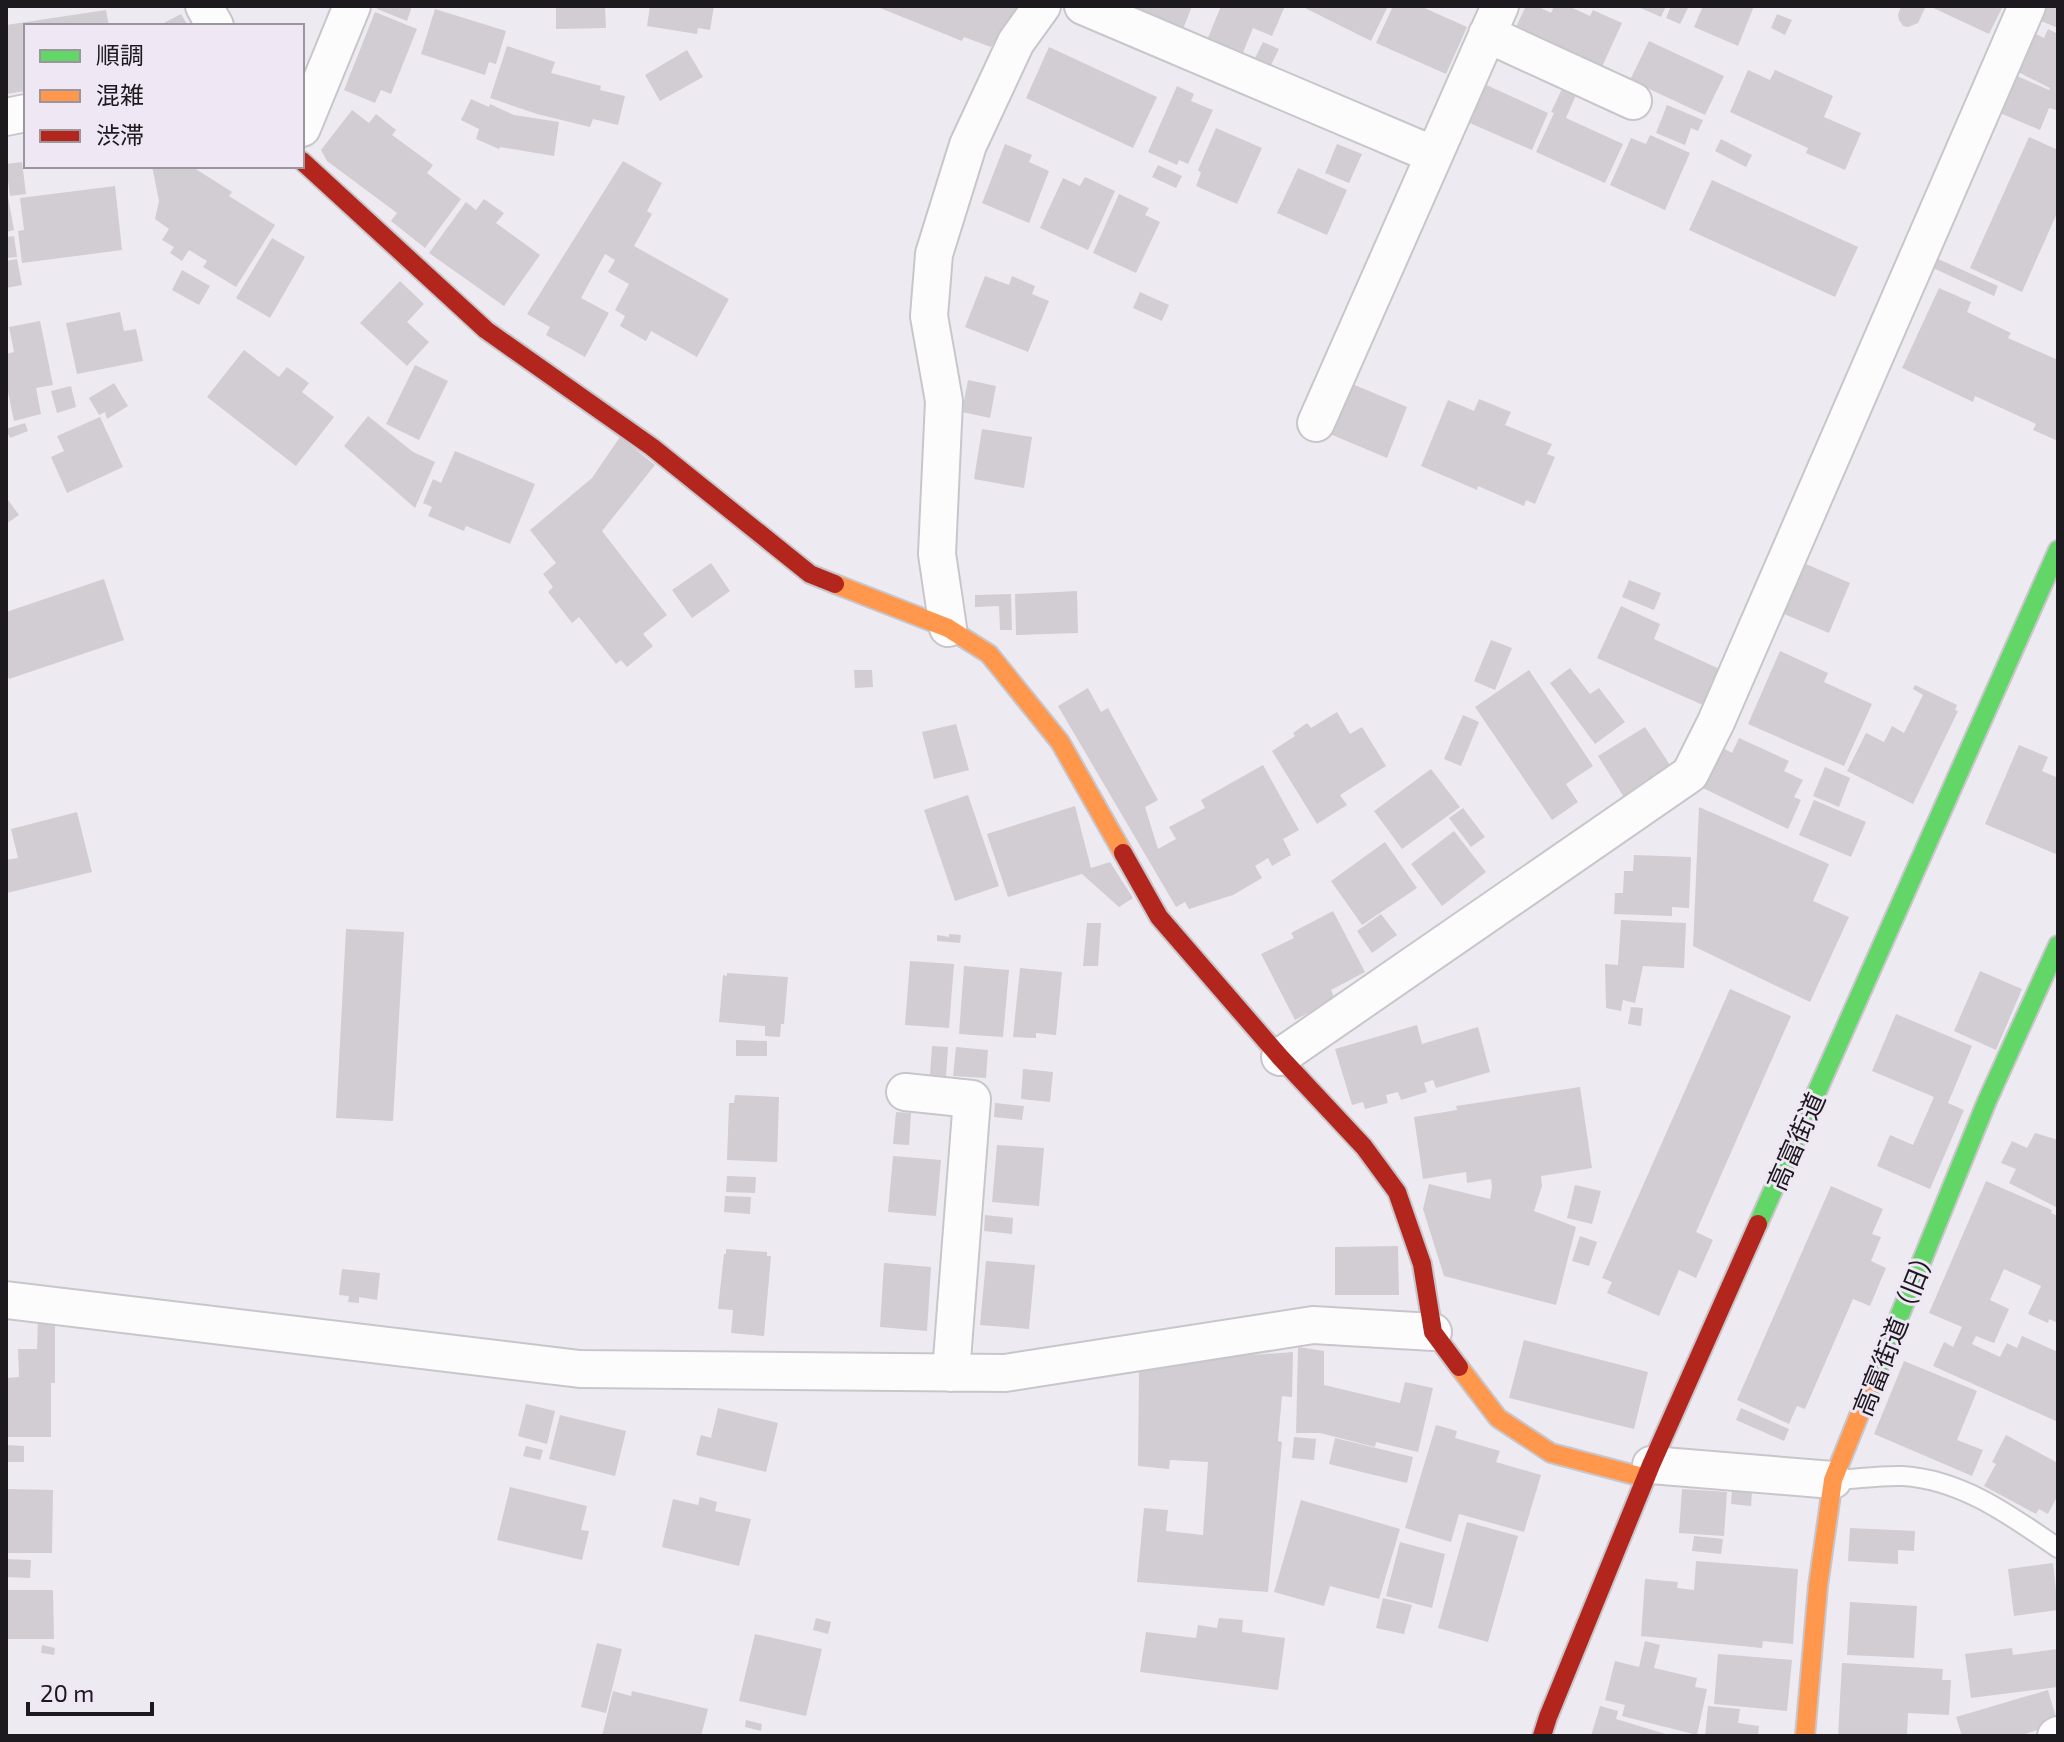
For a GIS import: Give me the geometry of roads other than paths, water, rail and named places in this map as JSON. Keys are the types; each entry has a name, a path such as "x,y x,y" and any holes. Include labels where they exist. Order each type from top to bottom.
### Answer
{"street":[{"path":"204,6 214,24"},
{"path":"304,123 352,6"},
{"path":"948,628 937,554 944,401 929,316 934,254 968,145 1016,42 1042,6"},
{"path":"1083,6 1434,155"},
{"path":"1280,1057 1690,774 1716,722 2027,6"},
{"path":"1316,423 1493,20 1633,101"},
{"path":"304,163 486,330 652,447 810,574 948,628 989,654 1060,742 1159,917 1280,1057 1364,1147 1397,1192 1422,1264 1433,1332 1498,1418 1551,1453 1648,1471 1833,1480"},
{"name":"高富街道","path":"1542,1736 1648,1471 2058,550"},
{"name":"高富街道（旧）","path":"1805,1736 1818,1586 1833,1480 1987,1101 2058,945"},
{"path":"905,1092 972,1099 951,1373"},
{"path":"6,1300 580,1369 1005,1373 1313,1325 1433,1332"}],"lane":[{"path":"1833,1480 1904,1476 1949,1485 1998,1507 2058,1548"}]}
